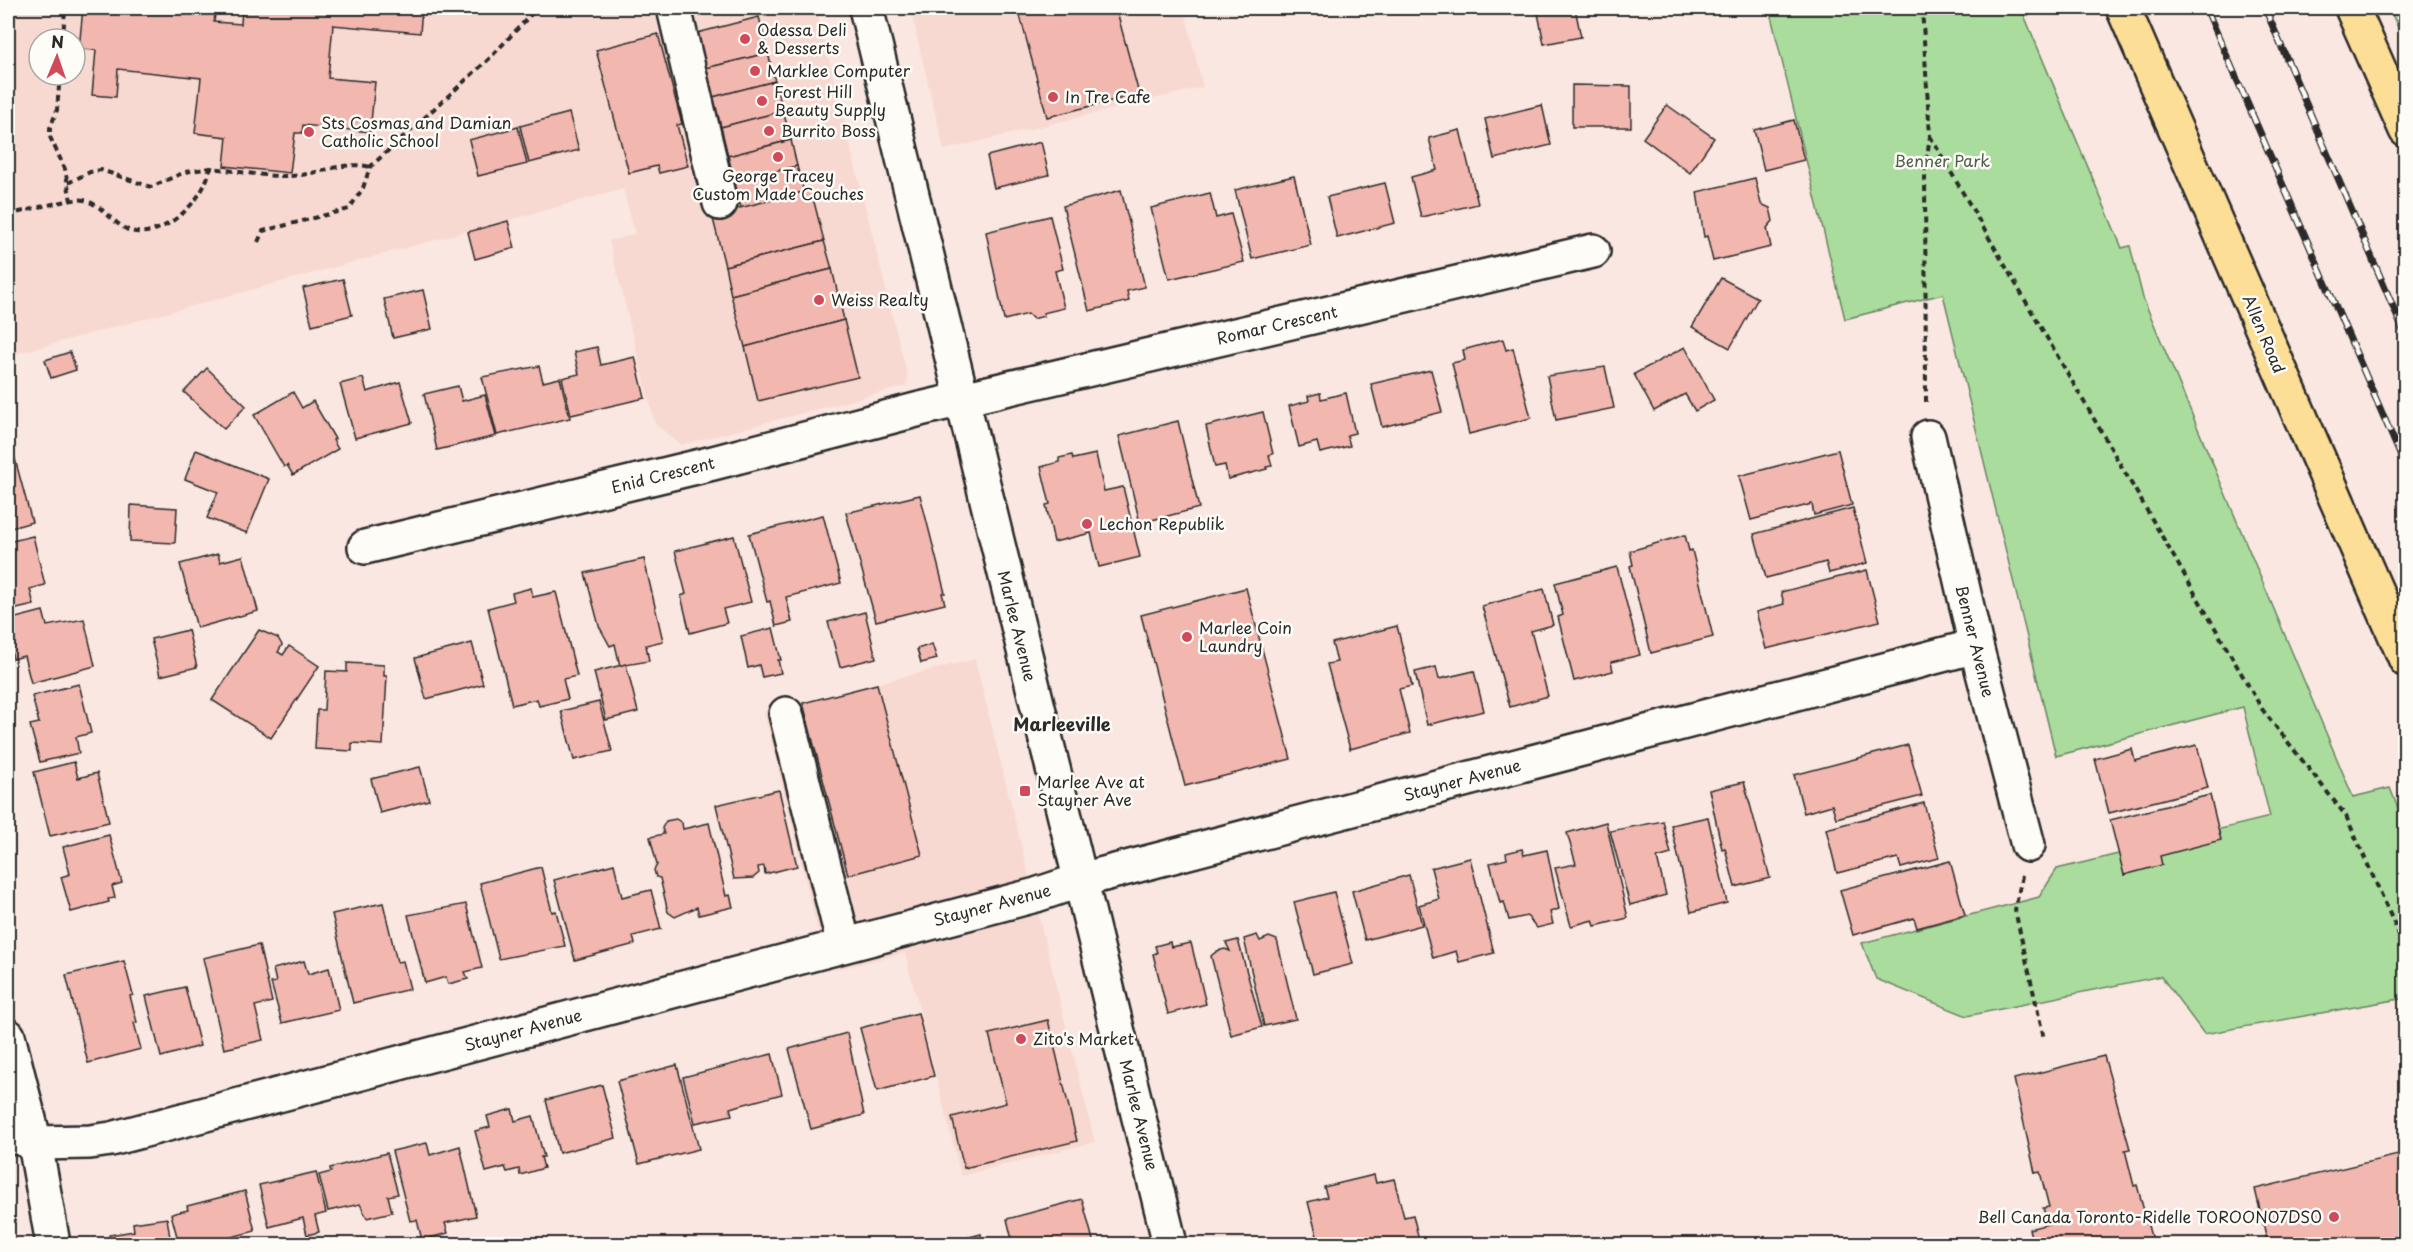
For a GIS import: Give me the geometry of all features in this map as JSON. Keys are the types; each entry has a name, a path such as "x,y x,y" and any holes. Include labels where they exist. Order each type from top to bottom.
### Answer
{"highway":[{"name":"Allen Road","path":"2123,8 2406,660"},
{"path":"2352,8 2406,130"}],"street":[{"path":"674,8 720,203"},
{"name":"Marlee Avenue","path":"866,8 960,399 1170,1245"},
{"name":"Romar Crescent","path":"960,399 1593,250"},
{"name":"Enid Crescent","path":"365,548 960,399"},
{"name":"Benner Avenue","path":"1928,437 1976,646 2028,845"},
{"name":"Stayner Avenue","path":"21,1139 90,1142 111,1139 1036,895 1081,880 1976,646"},
{"path":"786,714 844,945"},
{"path":"8,1036 21,1139 53,1245"}],"path":[{"path":"64,27 65,8"},
{"path":"258,242 263,231 349,209 363,188 370,167 490,58 537,8"},
{"path":"1922,8 1929,136 1925,170 1924,359 1928,437"},
{"path":"59,87 57,110 50,128 50,137 65,169 71,201"},
{"path":"1929,136 2262,709 2346,816 2406,950"},
{"path":"68,183 90,171 101,170 151,187 185,172 211,168 288,176 305,175 358,163 370,167"},
{"path":"8,216 82,199 96,205 127,229 143,231 159,228 180,216 193,204 202,191 211,168"},
{"path":"2028,845 2015,910 2044,1039"}],"shaded area":[{"name":"Sts Cosmas and Damian Catholic School","path":"8,8 816,8 908,378 906,386 681,445 655,424 609,241 635,234 623,189 8,356"},
{"path":"910,8 1184,8 1203,87 944,150"},
{"path":"975,659 1095,1142 961,1176 905,953 834,970 817,927 764,712"}],"green space":[{"name":"Benner Park","path":"1769,8 2021,8 2122,248 2130,246 2143,298 2353,797 2390,788 2405,826 2405,998 2204,1034 2161,976 1967,1016 1876,979 1862,943 2039,897 2057,869 2270,817 2243,707 2056,756 1943,294 1845,319"},
{"path":"2389,8 2405,8 2405,43"}],"building":[{"path":"83,8 216,8 214,22 241,24 242,8 422,8 420,33 333,25 328,78 375,82 370,132 303,125 302,133 295,133 290,173 224,166 227,137 195,133 201,78 118,69 116,97 92,95 96,50 87,49 87,27 81,27"},
{"path":"1018,8 1116,8 1139,94 1047,117"},
{"path":"1537,8 1575,8 1581,37 1544,44"},
{"path":"759,17 768,53 706,68 697,33"},
{"path":"658,34 682,124 677,125 688,166 659,173 657,166 629,173 596,50"},
{"path":"768,53 775,81 713,97 706,68"},
{"path":"775,81 783,111 721,127 713,97"},
{"path":"1572,85 1631,86 1631,127 1572,127"},
{"path":"1542,105 1551,145 1494,159 1485,119"},
{"path":"1667,105 1714,138 1690,173 1643,138"},
{"path":"783,111 791,140 728,156 721,127"},
{"path":"569,113 579,150 529,163 520,126"},
{"path":"1794,120 1804,160 1764,170 1754,130"},
{"path":"518,127 527,164 478,176 469,140"},
{"path":"1460,130 1478,204 1421,217 1411,177 1437,170 1429,138"},
{"path":"791,140 797,166 735,182 728,156"},
{"path":"1041,142 1049,175 994,188 987,156"},
{"path":"797,166 804,192 741,208 735,182"},
{"path":"1294,176 1311,245 1252,259 1235,190"},
{"path":"1755,178 1761,204 1770,208 1773,221 1767,228 1771,247 1713,261 1707,236 1704,237 1697,192"},
{"path":"1385,183 1395,223 1337,238 1327,197"},
{"path":"811,190 824,241 725,266 712,215"},
{"path":"1121,190 1145,287 1127,291 1129,301 1089,311 1063,206"},
{"path":"1210,193 1216,218 1231,214 1244,262 1169,279 1151,208"},
{"path":"1050,216 1063,269 1055,271 1064,308 1043,313 1044,316 1033,319 1028,314 1004,320 986,232"},
{"path":"508,221 515,248 475,259 468,232"},
{"path":"824,241 832,269 731,295 725,266"},
{"path":"832,269 844,320 745,347 731,295"},
{"path":"1721,278 1758,298 1730,348 1692,327"},
{"path":"343,279 352,315 312,325 303,288"},
{"path":"423,290 432,329 393,338 384,299"},
{"path":"844,320 858,377 758,401 745,347"},
{"path":"1503,339 1506,350 1513,348 1531,418 1469,434 1452,363 1465,360 1463,350"},
{"path":"597,347 601,365 635,357 645,398 571,415 562,378 579,374 574,352"},
{"path":"1685,347 1714,400 1695,411 1685,394 1654,411 1634,374"},
{"path":"70,352 76,370 51,378 45,360"},
{"path":"539,366 543,382 560,378 570,418 497,435 482,377"},
{"path":"1605,367 1614,408 1556,420 1547,376"},
{"path":"207,368 246,406 224,429 184,392"},
{"path":"1431,370 1442,412 1382,427 1371,384"},
{"path":"363,378 367,392 400,382 412,423 355,438 340,384"},
{"path":"458,386 462,401 485,395 496,436 437,450 424,394"},
{"path":"293,392 302,408 313,401 335,439 333,440 338,449 293,475 287,465 284,467 254,415"},
{"path":"1320,393 1321,399 1346,393 1355,433 1347,435 1350,446 1320,453 1317,442 1299,447 1289,406 1309,401 1308,396"},
{"path":"1263,412 1273,454 1269,455 1272,466 1228,479 1225,465 1215,467 1206,426"},
{"path":"1178,421 1199,508 1140,523 1119,436"},
{"path":"196,450 269,479 247,533 207,518 218,492 185,479"},
{"path":"1838,450 1852,505 1814,515 1812,504 1751,520 1739,476"},
{"path":"1096,454 1104,491 1123,487 1140,557 1099,567 1091,533 1054,542 1046,505 1050,504 1041,467 1059,462 1059,458 1072,455 1073,459"},
{"path":"15,459 32,522 8,529 8,461"},
{"path":"920,495 945,593 942,593 945,604 876,621 846,513"},
{"path":"131,505 177,508 175,543 130,541"},
{"path":"1853,508 1867,563 1829,573 1826,562 1766,578 1754,534"},
{"path":"823,515 841,583 786,597 792,622 776,626 770,601 767,602 749,534"},
{"path":"1685,535 1689,551 1692,550 1713,637 1651,653 1630,566 1633,565 1630,551"},
{"path":"33,536 45,585 30,589 34,605 8,611 8,542"},
{"path":"734,536 751,602 723,609 727,623 690,633 681,596 686,594 675,551"},
{"path":"218,554 220,562 243,556 258,611 197,628 180,564"},
{"path":"644,559 663,641 646,645 649,661 620,666 615,644 610,646 599,626 585,573"},
{"path":"1617,567 1640,655 1611,662 1613,671 1574,681 1558,617 1563,615 1555,583"},
{"path":"1867,570 1880,621 1766,649 1756,612 1784,604 1781,592"},
{"path":"531,588 533,597 556,592 577,676 563,679 568,699 539,706 537,699 512,705 488,608 514,601 512,593"},
{"path":"1246,588 1291,759 1185,786 1141,615"},
{"path":"1544,589 1553,625 1531,631 1548,696 1510,707 1482,606"},
{"path":"43,611 47,626 84,619 95,666 31,683 24,656 13,659 8,638 8,620"},
{"path":"865,612 876,658 840,667 828,622"},
{"path":"1397,626 1412,686 1399,689 1410,733 1350,749 1327,664 1337,662 1332,643"},
{"path":"773,628 781,660 778,660 781,673 762,677 759,665 748,668 741,636"},
{"path":"188,630 197,667 160,676 151,639"},
{"path":"259,630 278,638 282,645 278,652 283,655 289,646 319,666 271,738 212,700"},
{"path":"472,643 483,684 426,699 415,658"},
{"path":"932,644 937,659 921,663 917,649"},
{"path":"347,663 384,665 384,676 387,676 383,745 352,743 352,751 315,749 317,710 324,710 326,671 347,672"},
{"path":"626,664 638,712 606,720 594,672"},
{"path":"1436,667 1439,679 1474,671 1484,711 1427,725 1415,672"},
{"path":"79,684 91,733 76,737 79,753 40,762 30,725 39,723 32,696"},
{"path":"877,684 922,855 848,875 803,703"},
{"path":"599,702 612,751 574,760 561,711"},
{"path":"1908,745 1922,796 1836,818 1832,805 1804,813 1794,775"},
{"path":"2197,745 2208,788 2109,813 2095,759 2132,749 2135,761"},
{"path":"74,762 78,778 97,773 109,822 50,836 34,772"},
{"path":"420,767 429,800 380,813 371,779"},
{"path":"1744,782 1770,878 1735,887 1725,848 1722,849 1709,790"},
{"path":"779,790 797,866 765,874 764,866 758,867 759,873 753,878 734,879 716,805"},
{"path":"2210,795 2221,840 2160,856 2162,865 2124,875 2110,820"},
{"path":"1924,803 1939,858 1901,868 1898,858 1837,873 1826,829"},
{"path":"1708,817 1727,903 1691,912 1671,825"},
{"path":"676,819 682,823 683,829 709,823 726,896 730,895 733,907 699,915 697,907 675,917 668,912 660,878 656,877 654,870 657,865 650,837 664,834 662,828 666,821"},
{"path":"1663,821 1671,854 1657,858 1666,895 1630,905 1610,831"},
{"path":"1606,822 1628,918 1595,926 1593,920 1571,926 1555,868 1576,864 1567,833"},
{"path":"109,835 122,883 112,886 115,898 108,899 109,902 71,912 61,877 70,874 63,847"},
{"path":"1522,849 1524,855 1547,850 1559,909 1550,912 1553,924 1537,928 1527,916 1509,920 1504,902 1500,903 1490,863 1507,859 1506,853"},
{"path":"1470,858 1494,953 1459,962 1456,951 1433,958 1419,905 1439,899 1431,868"},
{"path":"1950,861 1965,915 1917,928 1914,918 1853,935 1840,890"},
{"path":"614,864 622,897 651,890 661,929 633,936 635,944 575,960 554,880"},
{"path":"541,867 552,912 556,911 565,946 499,959 480,883"},
{"path":"1409,875 1422,925 1365,940 1352,891"},
{"path":"1334,892 1353,964 1313,974 1294,902"},
{"path":"383,903 397,962 403,961 410,989 353,1003 332,914"},
{"path":"466,904 482,968 465,972 468,979 448,984 446,977 425,983 408,915"},
{"path":"1257,935 1260,941 1269,937 1277,940 1296,1019 1264,1026 1244,939"},
{"path":"1238,940 1262,1027 1231,1035 1211,956 1217,951 1225,949 1230,951 1226,943"},
{"path":"1170,942 1171,947 1191,943 1206,1004 1168,1014 1153,954 1157,953 1155,946"},
{"path":"259,945 272,1002 255,1006 263,1040 224,1049 203,958"},
{"path":"124,961 133,995 130,996 137,1022 134,1023 141,1049 88,1063 66,975"},
{"path":"304,961 308,974 329,968 339,1010 282,1023 271,983 276,982 273,969"},
{"path":"185,987 200,1046 161,1057 146,996"},
{"path":"918,1013 934,1076 877,1091 860,1028"},
{"path":"1048,1020 1077,1141 964,1168 952,1117 1006,1103 989,1034"},
{"path":"847,1033 864,1115 811,1129 789,1049"},
{"path":"772,1054 782,1094 730,1108 732,1115 695,1123 683,1077"},
{"path":"2104,1056 2130,1149 2125,1150 2134,1186 2137,1185 2153,1244 2033,1244 2029,1229 2048,1224 2043,1208 2049,1207 2040,1172 2035,1173 2014,1079"},
{"path":"677,1065 699,1149 639,1164 617,1081"},
{"path":"602,1085 616,1138 559,1153 546,1100"},
{"path":"512,1109 515,1121 533,1116 544,1157 541,1157 544,1168 520,1175 519,1169 507,1172 505,1167 486,1172 475,1131 490,1127 487,1116"},
{"path":"427,1143 430,1155 460,1146 476,1216 445,1223 448,1233 422,1240 417,1220 410,1221 392,1151"},
{"path":"387,1153 398,1194 388,1196 392,1212 367,1218 360,1204 328,1211 319,1175 331,1172 330,1168"},
{"name":"Bell Canada Toronto-Ridelle TOROON07DS0","path":"2402,1154 2406,1161 2406,1244 2268,1244 2255,1189"},
{"path":"316,1172 326,1213 315,1216 319,1232 307,1235 303,1218 269,1227 259,1185"},
{"path":"1374,1175 1376,1183 1394,1179 1404,1217 1413,1215 1420,1244 1311,1244 1310,1242 1318,1240 1308,1202 1327,1197 1324,1187"},
{"path":"245,1191 255,1231 204,1244 179,1244 171,1214 188,1210 187,1206"},
{"path":"1082,1199 1094,1244 1013,1244 1007,1219"},
{"path":"167,1218 171,1244 111,1244 109,1235 134,1231 133,1223"},
{"path":"981,1234 983,1244 929,1244 945,1239 947,1243"}],"railway":[{"path":"2206,8 2406,468"},
{"path":"2265,8 2406,337"}],"place":[{"name":"Odessa Deli & Desserts","path":"745,39"},
{"name":"Marklee Computer","path":"755,71"},
{"name":"In Tre Cafe","path":"1053,97"},
{"name":"Forest Hill Beauty Supply","path":"762,101"},
{"name":"Burrito Boss","path":"769,131"},
{"name":"Sts Cosmas and Damian Catholic School","path":"309,132"},
{"name":"George Tracey Custom Made Couches","path":"778,157"},
{"name":"Weiss Realty","path":"819,300"},
{"name":"Lechon Republik","path":"1087,524"},
{"name":"Marlee Coin Laundry","path":"1187,637"},
{"name":"Marlee Ave at Stayner Ave","path":"1025,791"},
{"name":"Zito's Market","path":"1021,1039"},
{"name":"Bell Canada Toronto-Ridelle TOROON07DS0","path":"2334,1217"}],"district":[{"name":"Marleeville","path":"1062,725"}]}
